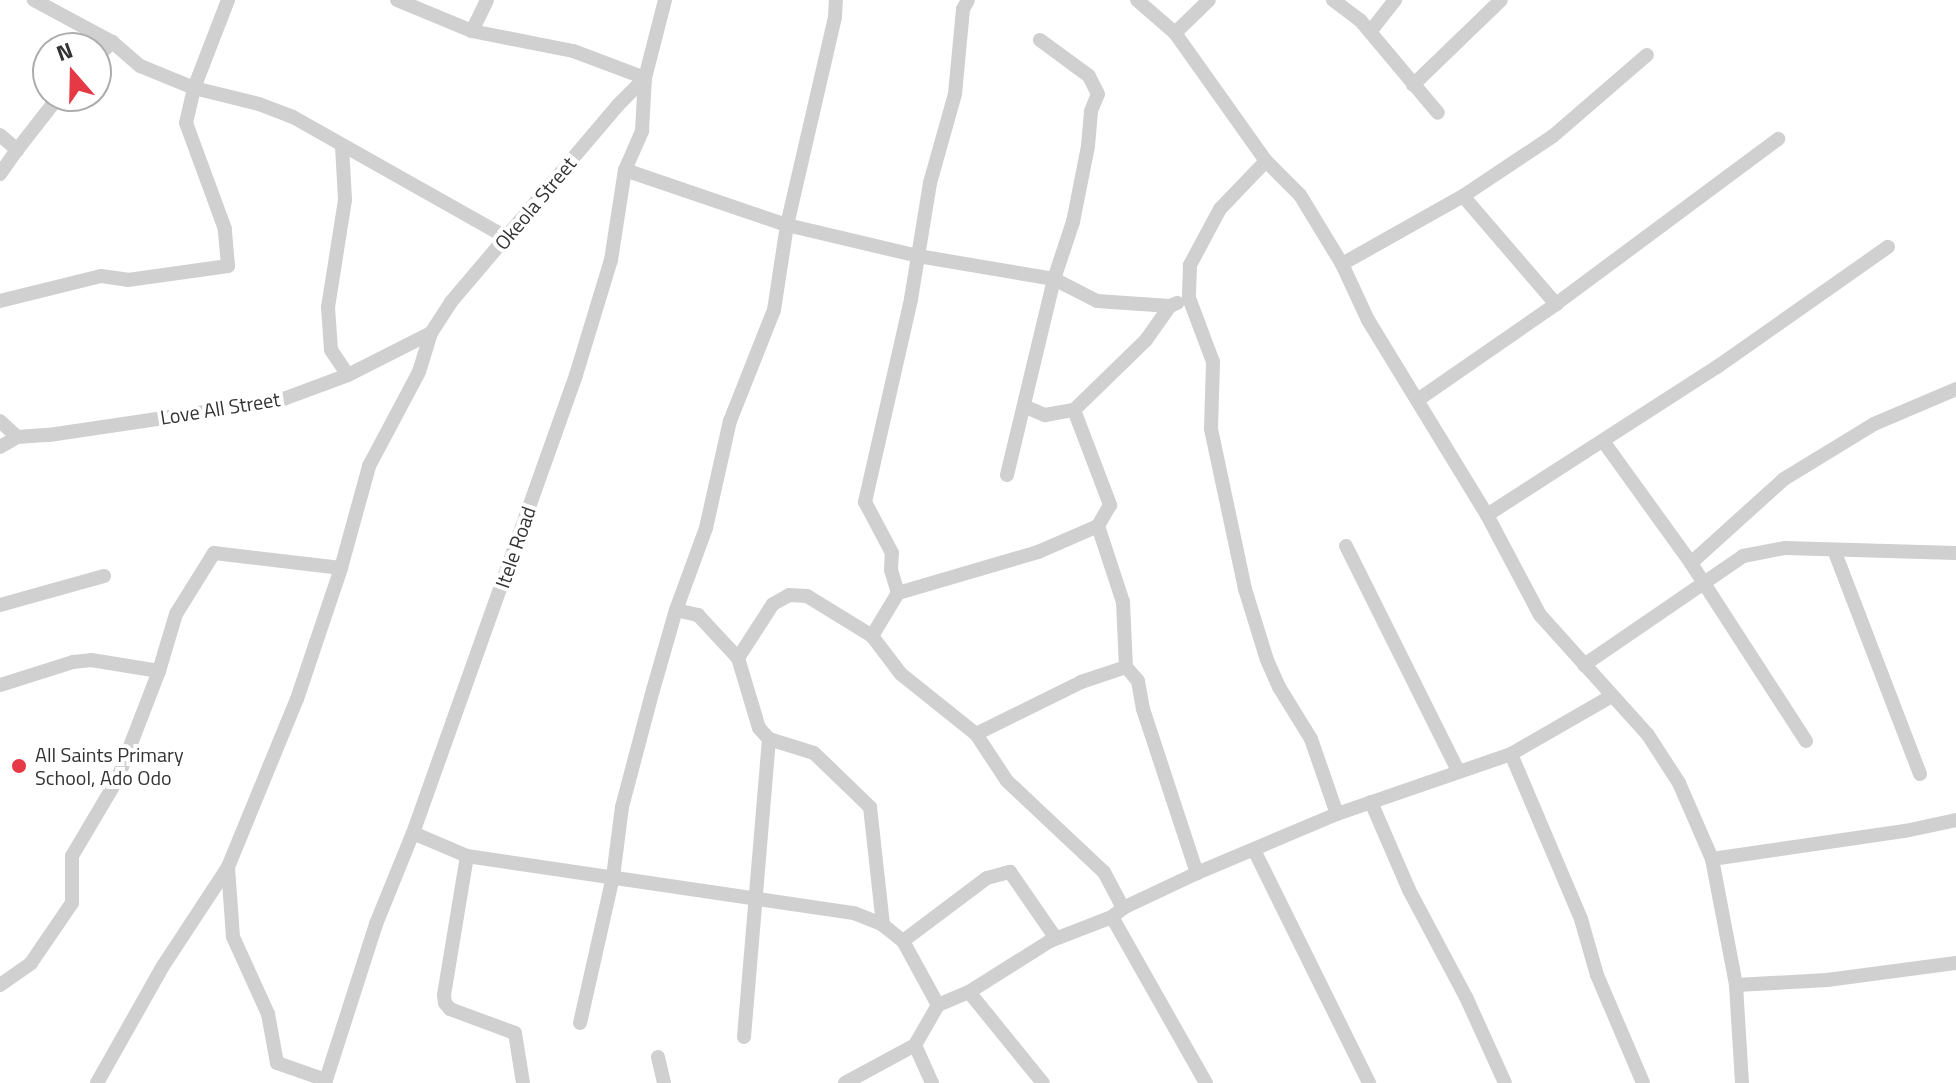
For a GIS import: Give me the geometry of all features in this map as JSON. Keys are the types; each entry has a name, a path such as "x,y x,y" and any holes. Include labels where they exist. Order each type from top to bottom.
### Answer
{"street":[{"path":"34,0 93,32"},
{"path":"0,301 101,276 128,280 228,266 225,229 187,130 194,88 228,0"},
{"path":"397,0 472,31 573,51 645,78"},
{"path":"472,31 487,0"},
{"name":"Itele Road","path":"325,1081 376,924 413,833 576,375 611,260 625,170 642,131 645,78 665,0"},
{"path":"580,1023 613,877 622,807 676,610 706,528 730,421 774,310 787,225 836,0"},
{"path":"898,593 891,570 892,553 865,502 918,256 930,183 955,94 963,9 968,0"},
{"path":"1137,0 1175,33 1266,161 1300,195 1342,264 1368,320 1487,515 1540,615 1648,735 1679,783 1712,859 1736,985 1742,1083"},
{"path":"1175,33 1209,0"},
{"path":"1333,0 1370,32 1438,113"},
{"path":"1370,32 1395,0"},
{"path":"1413,85 1501,0"},
{"path":"1007,475 1026,407 1054,279 1073,222 1088,146 1091,111 1098,94 1089,76 1040,40"},
{"path":"112,42 140,66 194,88 259,104 293,117 506,237"},
{"path":"1342,264 1463,196 1553,136 1647,55"},
{"name":"Okeola Street","path":"431,333 451,302 618,105 645,78"},
{"path":"0,174 47,112"},
{"path":"0,135 17,150"},
{"path":"1419,399 1556,304 1778,139"},
{"path":"342,146 345,200 328,307 331,350 348,375"},
{"path":"1266,161 1220,209 1190,265 1189,298 1213,362 1211,429 1245,589 1267,660 1279,687 1311,739 1337,814"},
{"path":"625,170 787,225 918,256 1054,279 1097,301 1170,306 1189,298"},
{"path":"1463,196 1556,304"},
{"path":"1487,515 1717,367 1888,247"},
{"path":"1026,407 1045,415 1074,410 1154,332 1170,306"},
{"path":"97,1083 163,966 228,867 297,699 341,568 369,466 419,372 431,333"},
{"name":"Love All Street","path":"0,447 17,437 278,401 348,375 431,333"},
{"path":"1691,563 1784,479 1874,424 1956,389"},
{"path":"872,636 898,593 1038,552 1098,526 1110,505 1074,410"},
{"path":"0,421 17,437"},
{"path":"1603,441 1706,584 1806,741"},
{"path":"1098,526 1123,602 1126,667 1138,681 1143,709 1197,873"},
{"path":"1346,546 1458,771"},
{"path":"1584,665 1743,556 1785,548 1956,553"},
{"path":"1834,550 1920,774"},
{"path":"0,985 31,963 72,903 72,856 117,780 159,671 176,614 214,553 341,568"},
{"path":"0,605 104,576"},
{"path":"738,658 773,604 789,595 807,596 872,636 901,674 976,734 1007,781 1104,872 1117,912 1206,1083"},
{"path":"676,610 698,615 738,658 759,728 769,739 814,753 870,807 883,925"},
{"path":"0,685 73,662 91,660 159,671"},
{"path":"976,734 1081,682 1126,667"},
{"path":"1050,941 1197,873 1255,852 1337,814 1511,754 1612,696"},
{"path":"744,1037 769,739"},
{"path":"1511,754 1581,919 1597,975 1643,1083"},
{"path":"1371,802 1409,890 1466,997 1505,1083"},
{"path":"1712,859 1905,831 1956,820"},
{"path":"413,833 467,856 854,913 883,925 903,941 938,1005"},
{"path":"1255,852 1369,1083"},
{"path":"467,856 445,1003 450,1009 515,1033 523,1083"},
{"path":"228,867 233,937 268,1014 277,1063 325,1081"},
{"path":"845,1083 915,1045 938,1005 969,992 1055,937 1010,872 987,878 903,941"},
{"path":"1736,985 1827,980 1956,963"},
{"path":"969,992 1043,1083"},
{"path":"915,1045 932,1083"},
{"path":"658,1057 664,1083"}],"place":[{"name":"All Saints Primary School, Ado Odo","path":"19,766"}]}
